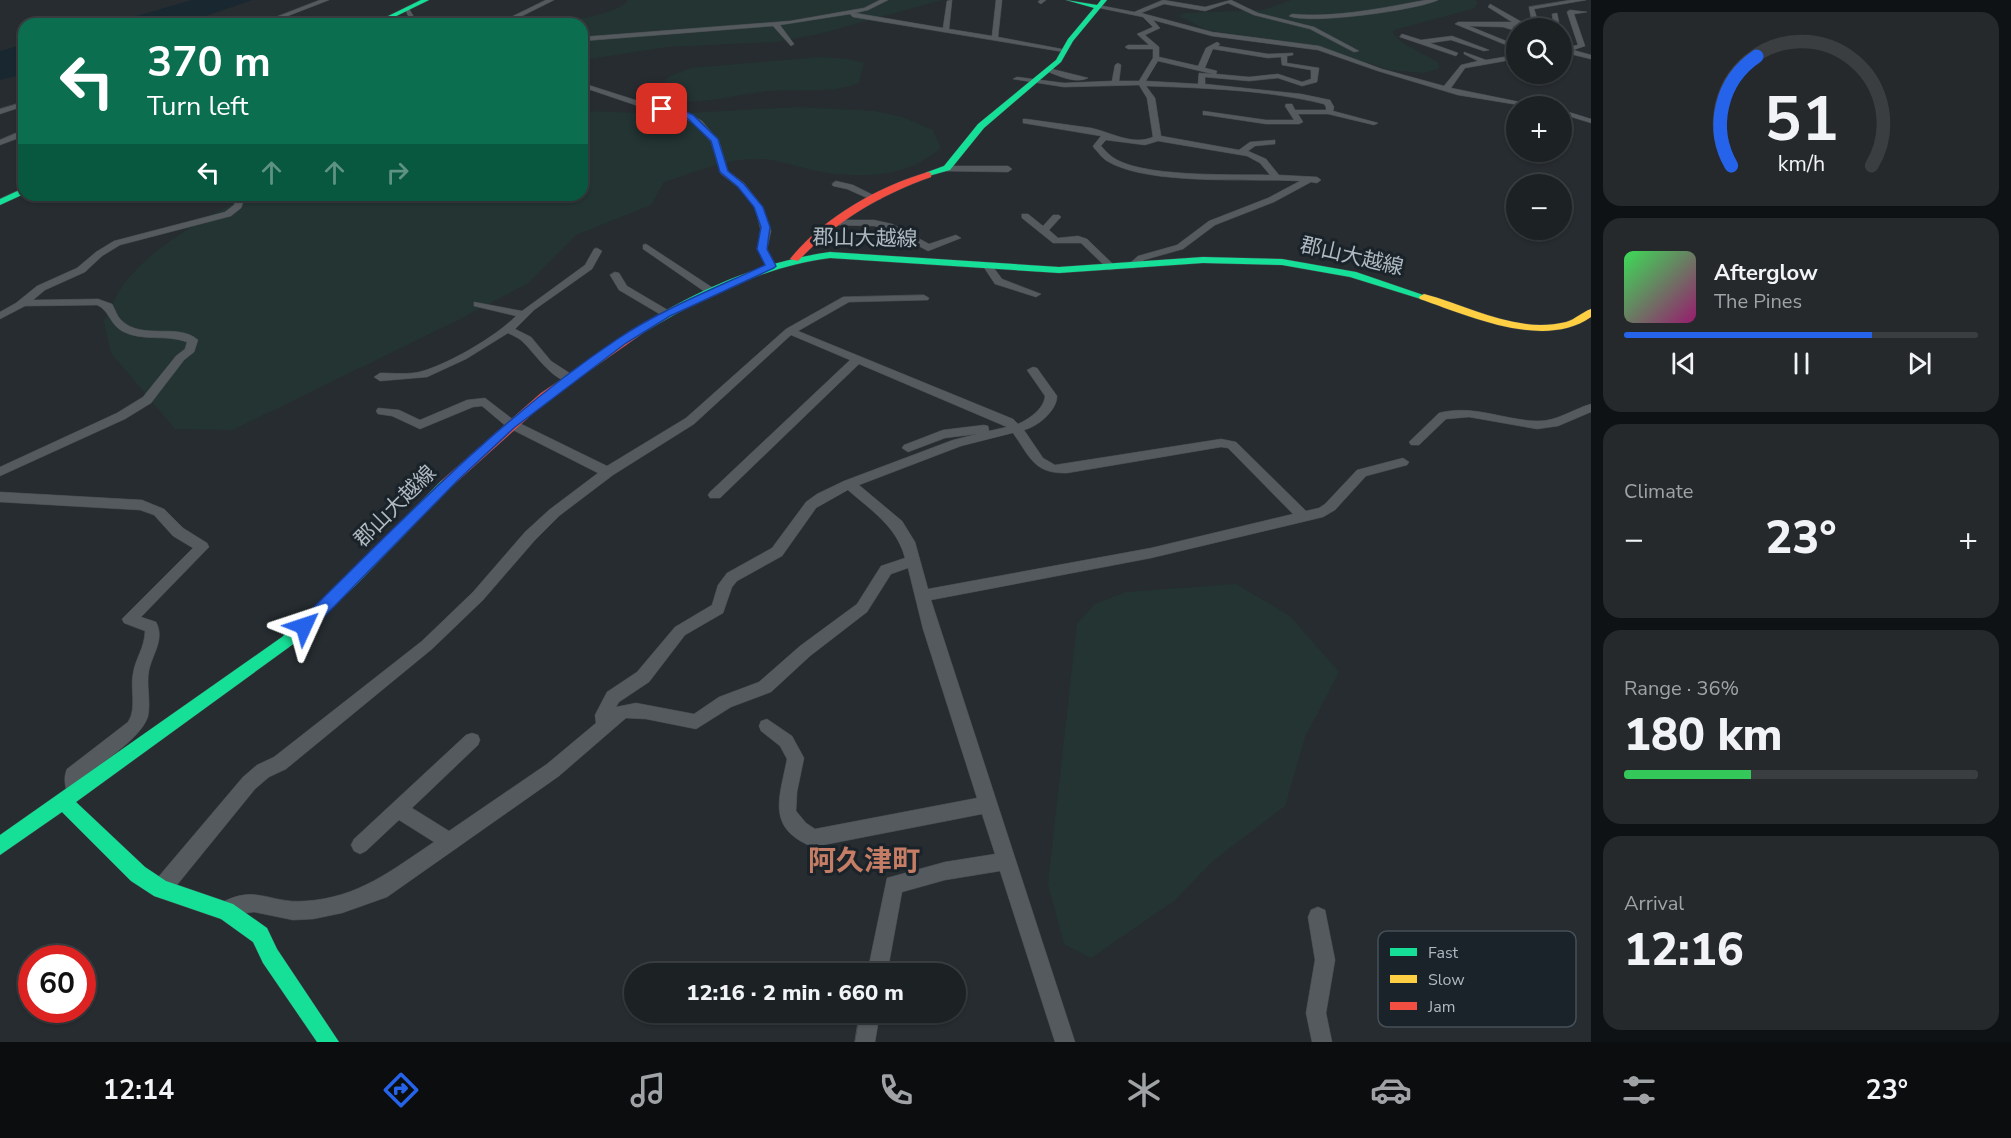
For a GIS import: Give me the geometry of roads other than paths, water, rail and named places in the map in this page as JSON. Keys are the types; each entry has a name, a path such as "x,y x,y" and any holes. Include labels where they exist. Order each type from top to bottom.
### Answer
{"main road":[{"path":"388,18 426,0"},
{"path":"1070,0 1101,4"},
{"path":"795,259 804,245 835,223 903,183 950,166 977,130 1059,61 1064,50 1101,4"},
{"path":"0,202 18,194"},
{"name":"郡山大越線","path":"3,839 287,641 321,611 454,477 511,424 570,379 622,341 667,314 771,266 795,259 845,255 1059,270 1237,259 1282,262 1352,274 1497,321 1537,327 1571,324 1589,316"},
{"path":"62,800 138,874 161,889 226,911 260,935 270,956 329,1042"}],"street":[{"path":"277,18 326,0"},
{"path":"516,18 551,0"},
{"path":"588,39 775,24 846,14 877,6 885,0"},
{"path":"940,0 951,0 946,31"},
{"path":"995,39 999,0"},
{"path":"1135,14 1163,2 1205,9 1227,0 1246,10 1310,27 1365,54"},
{"path":"1246,10 1311,18 1383,10 1435,0"},
{"path":"1535,0 1549,5"},
{"path":"1533,18 1531,8 1583,0"},
{"path":"1101,4 1221,36 1314,47 1446,89 1506,100"},
{"path":"1490,6 1506,18"},
{"path":"408,9 412,18"},
{"path":"1572,47 1583,44 1580,27 1570,11 1584,12"},
{"path":"1531,12 1591,18"},
{"path":"846,14 1064,50"},
{"path":"1145,16 1157,29 1140,35 1156,47"},
{"path":"775,24 791,44"},
{"path":"1506,25 1458,24 1506,42"},
{"path":"1201,69 1208,49 1221,36"},
{"path":"1402,36 1456,54"},
{"path":"1421,42 1452,38 1486,50 1441,57"},
{"path":"1128,47 1156,47"},
{"path":"1142,80 1156,58 1156,47"},
{"path":"1212,47 1245,56 1301,55 1359,61"},
{"path":"1572,51 1591,57"},
{"path":"1466,53 1485,62"},
{"path":"1201,86 1202,75 1249,79 1278,76 1305,84 1316,79 1315,68 1284,64 1284,55"},
{"path":"1177,56 1203,60"},
{"path":"1156,58 1217,73"},
{"path":"1377,59 1381,66 1398,72 1402,76"},
{"path":"1446,89 1463,66 1485,62 1506,62"},
{"path":"1115,80 1118,65"},
{"path":"1268,74 1292,72 1295,66"},
{"path":"1048,70 1072,78 1142,80 1159,84 1201,86 1259,97 1282,95 1327,102 1329,112"},
{"path":"1017,79 1034,83 1064,85 1115,80"},
{"path":"1142,80 1151,98 1157,138"},
{"path":"588,87 653,108 682,112 699,123 715,141 724,172 741,185 759,207 766,227 762,249 771,266"},
{"path":"1206,113 1243,123 1299,122 1282,95"},
{"path":"0,112 18,106"},
{"path":"1293,112 1329,112 1338,117 1374,123"},
{"path":"1572,115 1591,121"},
{"path":"1026,121 1093,130 1144,143 1157,138 1237,152 1263,161 1277,178"},
{"path":"0,143 18,136"},
{"path":"1111,136 1100,139 1098,149 1112,161 1128,168 1159,173 1314,179 1271,200 1212,223 1180,246 1141,258 1132,266"},
{"path":"1237,152 1238,139"},
{"path":"1237,152 1253,144 1272,142"},
{"path":"950,166 1012,166"},
{"path":"950,166 962,182"},
{"path":"836,184 850,187 877,199"},
{"path":"0,316 41,288 81,270 112,245 228,214 238,206 240,201"},
{"path":"1025,216 1056,241 1081,240 1112,268"},
{"path":"1043,231 1056,217"},
{"path":"835,223 874,223 889,226 928,248 956,238"},
{"path":"646,247 712,292"},
{"path":"380,377 408,377 432,372 508,329 523,314 589,267 597,251"},
{"path":"988,266 999,282 1036,294"},
{"path":"615,275 623,288 667,314"},
{"path":"161,889 256,776 280,764 427,645 478,596 538,528 608,472 690,422 790,332 847,299 924,298"},
{"path":"0,472 121,416 147,400 190,350 193,340 187,337 145,334 126,328 116,322 108,306 98,302 22,303"},
{"path":"478,304 523,314"},
{"path":"508,329 527,339 547,363 570,379"},
{"path":"790,332 1009,422 1016,428 1040,464 1055,470 1221,443 1232,445 1304,516"},
{"path":"715,495 856,360"},
{"path":"605,726 603,716 613,697 643,677 680,631 718,609 725,585 732,577 777,552 811,505 822,497 849,484 957,443 1016,428 1041,415 1051,401 1051,396 1033,370"},
{"path":"382,411 395,413 420,425 471,403 481,402 511,424 608,472"},
{"path":"1416,442 1443,416 1469,413 1537,425 1554,423 1591,408"},
{"path":"908,448 943,434 1016,428"},
{"path":"922,596 1151,554 1323,512 1362,473 1403,462"},
{"path":"849,484 904,533 914,561 922,596 1065,1042"},
{"path":"0,497 142,505 159,512 178,532 202,547 129,619 151,626 153,634 140,676 140,717 134,727 73,775 75,790"},
{"path":"226,911 246,901 299,911 358,898 380,890 489,812 553,770 621,712 633,709 671,720 696,722 726,702 765,687 805,651 862,608 886,570 914,561"},
{"path":"767,726 786,741 796,758 786,794 787,802 794,824 813,838 988,804"},
{"path":"360,845 472,740"},
{"path":"398,809 450,842"},
{"path":"879,963 894,885 935,874 1006,861"},
{"path":"1318,917 1325,960 1316,1013 1322,1042"},
{"path":"865,1042 868,1023"}],"water":[{"path":"192,0 252,0 200,18 130,18"},
{"path":"18,46 18,76 0,80 0,51"}],"district":[{"name":"阿久津町","path":"864,861"}]}
